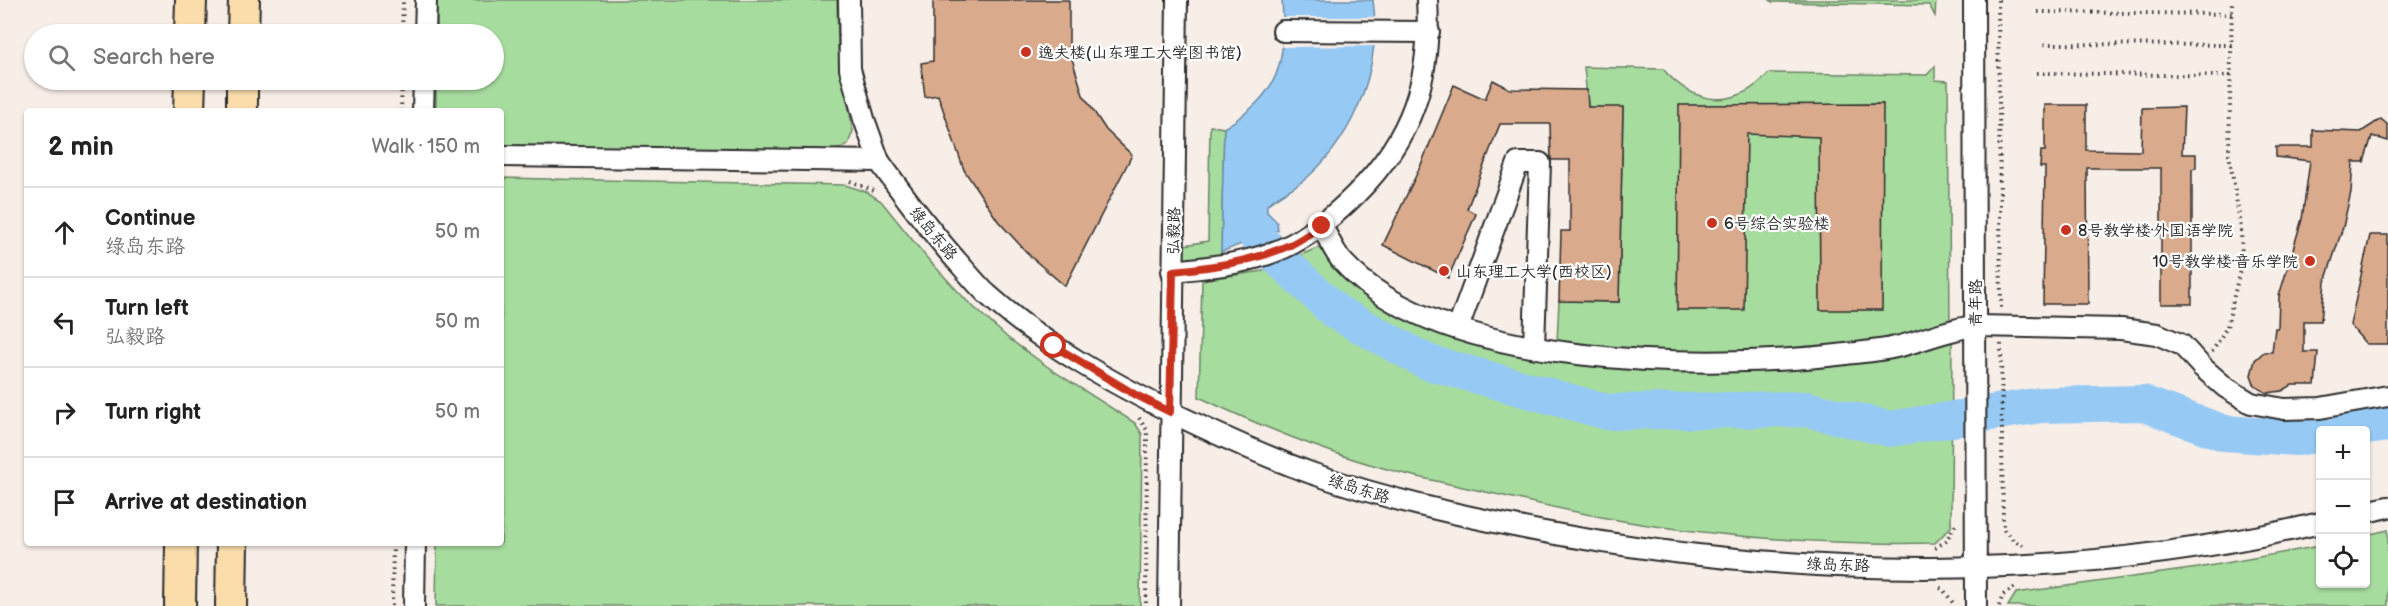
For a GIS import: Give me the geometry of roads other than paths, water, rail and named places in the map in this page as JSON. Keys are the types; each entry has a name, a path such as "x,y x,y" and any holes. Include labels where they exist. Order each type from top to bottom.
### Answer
{"main road":[{"path":"190,24 191,0"},
{"path":"243,24 244,0"},
{"path":"189,108 190,90"},
{"path":"242,90 242,108"},
{"path":"180,606 181,546"},
{"path":"231,606 232,546"}],"street":[{"path":"425,24 426,0"},
{"name":"绿岛东路","path":"849,0 850,69 879,161 921,220 986,294 1054,346 1134,394 1216,434 1309,472 1395,499 1516,526 1612,544 1724,559 1824,565 1976,566 2077,561 2160,552 2283,532 2316,524"},
{"name":"弘毅路","path":"1169,606 1177,0"},
{"path":"1173,271 1224,265 1257,257 1290,245 1322,226 1371,179 1392,153 1407,125 1418,94 1426,61 1429,32 1427,0"},
{"name":"青年路","path":"1974,0 1976,606"},
{"path":"1283,32 1378,30 1429,32"},
{"path":"423,108 424,90"},
{"path":"504,156 879,161"},
{"path":"1458,328 1518,163 1540,163 1534,347"},
{"path":"1322,226 1341,260 1375,290 1419,314 1458,328 1502,341 1534,347 1623,359 1714,361 1781,359 1896,347 1955,328 1975,326 2121,329 2157,334 2182,345 2225,387 2251,403 2284,409 2320,408 2388,396"},
{"path":"2370,511 2388,507"},
{"path":"414,606 415,546"}],"water":[{"path":"1282,0 1373,0 1374,48 1369,72 1353,118 1341,139 1309,176 1267,205 1267,212 1277,222 1278,230 1221,252 1224,128 1258,102 1276,75 1283,42"}],"waterway":[{"path":"1258,239 1336,312 1427,362 1607,412 1806,409 1890,429 2041,405 2142,403 2224,433 2297,438 2316,435"},
{"path":"2370,427 2388,424"}],"place":[{"name":"逸夫楼(山东理工大学图书馆)","path":"1026,52"},
{"name":"6号综合实验楼","path":"1712,223"},
{"name":"8号教学楼·外国语学院","path":"2066,230"},
{"name":"10号教学楼·音乐学院","path":"2310,261"},
{"name":"山东理工大学(西校区)","path":"1444,271"}]}
